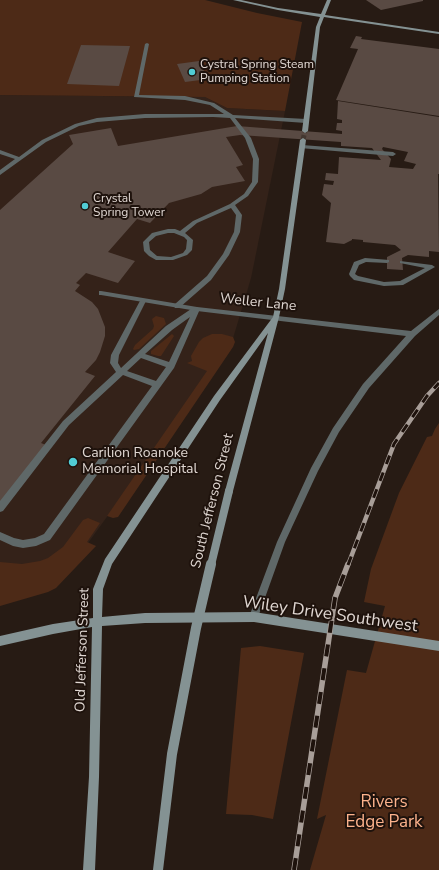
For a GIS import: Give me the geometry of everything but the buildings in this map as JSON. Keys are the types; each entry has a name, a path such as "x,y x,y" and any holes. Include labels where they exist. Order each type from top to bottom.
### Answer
{"main road":[{"path":"235,0 323,16 439,33"},
{"path":"304,131 318,27 329,0"},
{"name":"South Jefferson Street","path":"158,870 172,754 196,628 230,491 276,317 282,289 303,140"},
{"name":"Old Jefferson Street","path":"89,870 98,654 98,589 108,562 217,398 276,317"},
{"name":"Wiley Drive Southwest","path":"0,641 53,629 97,622 145,618 254,617 439,646"}],"street":[{"path":"147,44 136,96 185,98 212,104 231,116 248,138 256,159 255,182 246,195 232,206 195,222 181,233 168,231 154,234 146,242 147,251 156,258 164,259 179,257 185,254 189,250 190,240 181,233"},
{"path":"0,173 44,141 77,125 97,120 145,116 231,116 306,121"},
{"path":"302,147 393,154"},
{"path":"0,152 19,159"},
{"path":"177,306 209,278 226,255 237,232 239,215 232,206"},
{"path":"387,261 365,260 356,264 352,274 356,278 384,284 401,283 436,268"},
{"path":"402,262 436,268"},
{"name":"Weller Lane","path":"101,293 197,309 412,334"},
{"path":"143,300 115,355 115,367 157,385"},
{"path":"0,508 66,423 169,328 197,309"},
{"path":"0,536 13,542 23,544 36,542 47,536 171,366 197,309"},
{"path":"254,617 281,542 336,430 366,386 412,334 439,311"},
{"path":"140,355 171,366"}],"shaded area":[{"name":"Carilion Roanoke Memorial Hospital","path":"0,95 205,97 227,108 285,111 251,278 231,345 62,579 0,604"}],"green space":[{"path":"0,0 205,0 302,22 285,111 227,108 205,97 0,95"},
{"path":"156,316 164,318 166,324 139,349 134,350 135,345 153,329 154,326 152,319"},
{"path":"172,334 174,336 161,356 151,354 151,351"},
{"path":"212,334 222,334 233,337 235,342 233,347 118,517 113,518 107,516 207,371 187,363 192,361 191,356 199,342 203,338"},
{"name":"Rivers Edge Park","path":"439,423 439,870 310,870 326,815 317,819 347,670 366,673 385,606 364,602 371,569 399,493 427,437 432,436"},
{"path":"88,518 100,523 87,542 96,546 56,588 48,592 0,606 0,562 22,564 48,558 63,547 83,520"},
{"path":"260,646 304,653 273,819 252,815 226,814 241,648"}],"tunnel":[{"path":"303,140 305,131"}],"railway":[{"path":"348,565 394,444 427,396 439,383"},
{"path":"294,870 335,598 348,564"}],"place":[{"name":"Cystral Spring Steam Pumping Station","path":"192,72"},
{"name":"Crystal Spring Tower","path":"85,206"},
{"name":"Carilion Roanoke Memorial Hospital","path":"73,462"}]}
